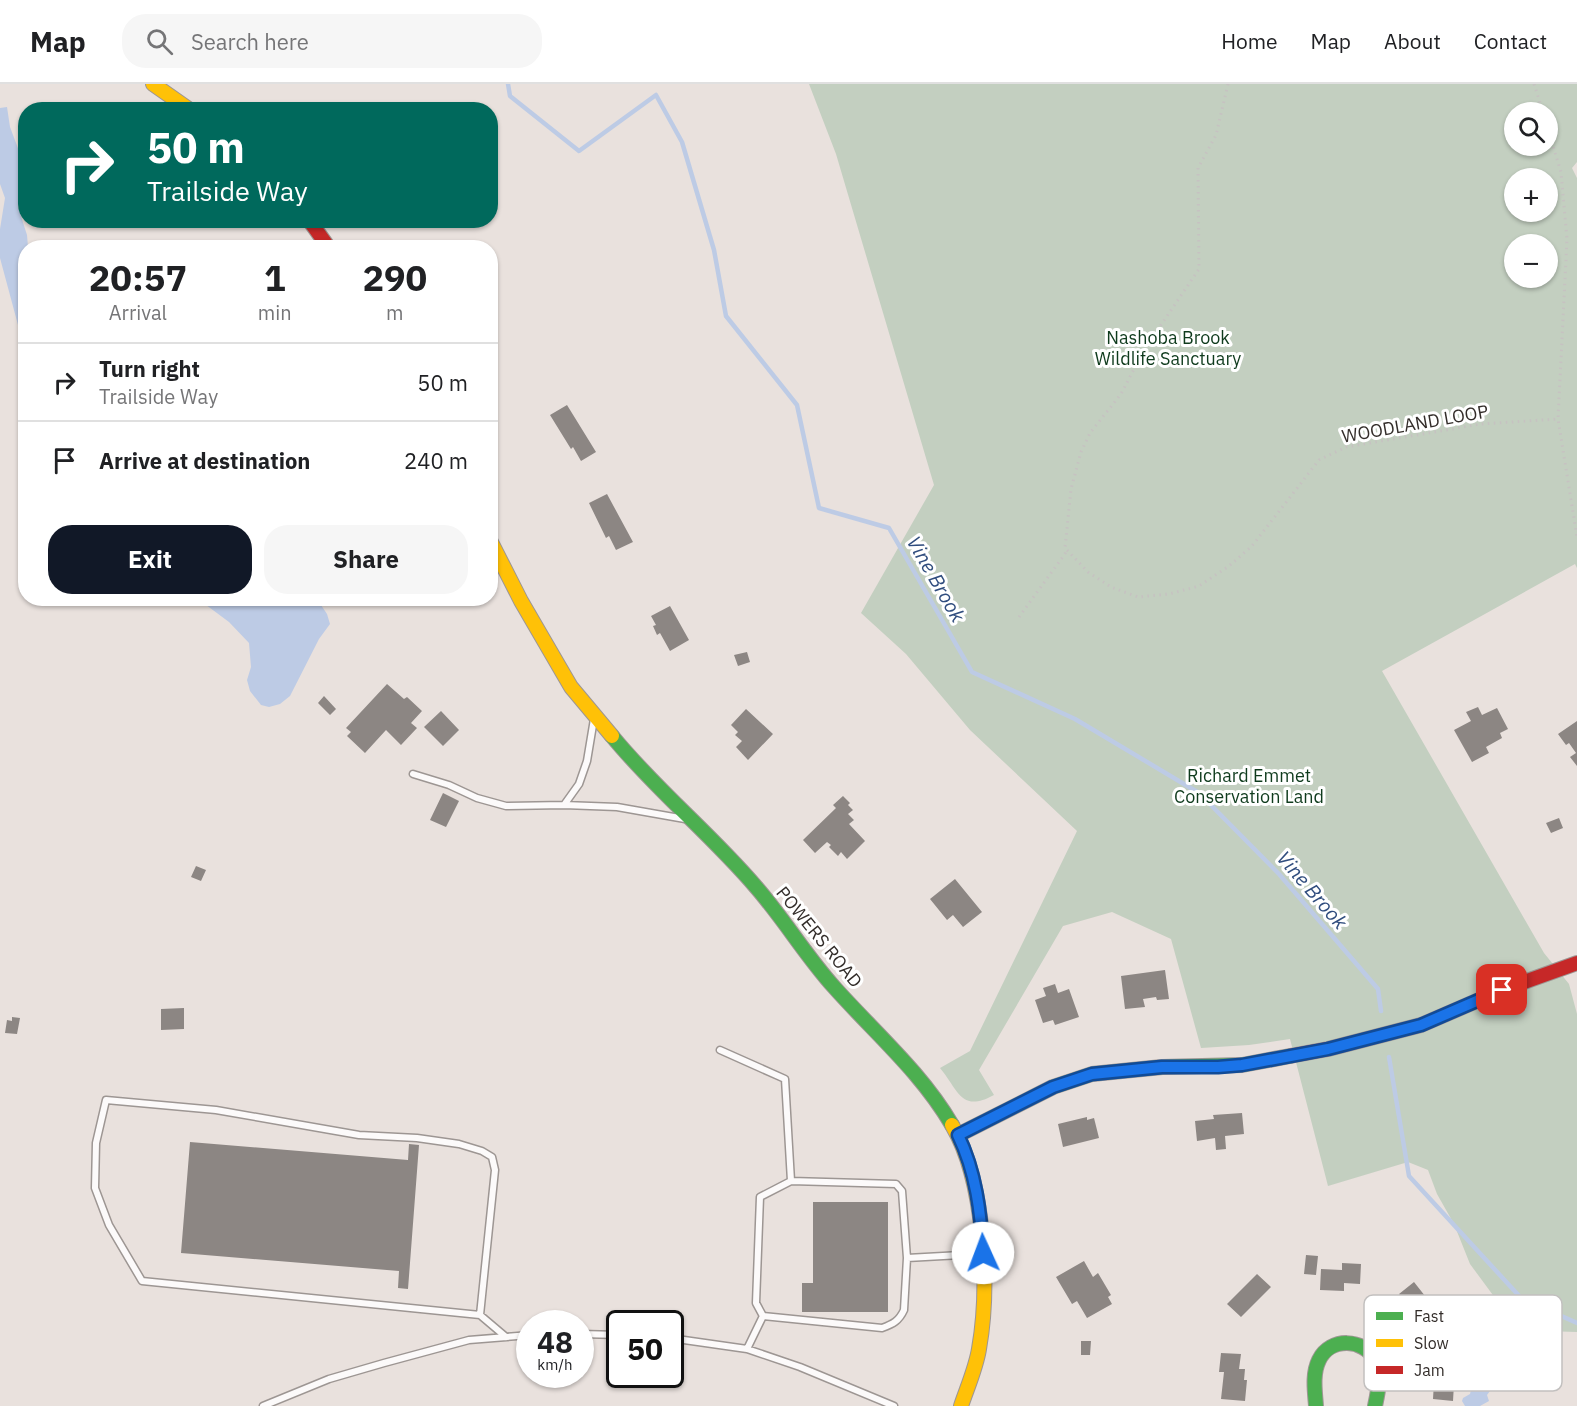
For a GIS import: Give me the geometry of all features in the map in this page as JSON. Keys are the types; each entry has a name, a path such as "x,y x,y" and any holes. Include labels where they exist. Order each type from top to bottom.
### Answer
{"main road":[{"path":"153,84 179,102"},
{"name":"POWERS ROAD","path":"498,556 553,658 595,716 635,764 693,820 756,888 834,987 913,1070 942,1108 958,1135 972,1170 981,1219 984,1291 979,1350 961,1406"},
{"path":"958,1135 1053,1087 1092,1074 1162,1067 1242,1065 1328,1049 1421,1025 1502,990 1577,963"},
{"path":"1316,1406 1315,1382 1319,1361 1331,1347 1350,1342 1364,1348"},
{"path":"1376,1406 1377,1391"}],"lane":[{"path":"564,805 579,784 587,761 595,716"},
{"path":"413,774 449,785 477,798 506,806 617,807 693,820"},
{"path":"720,1050 785,1079 791,1181"},
{"path":"480,1315 495,1170 492,1157 483,1151 459,1144 417,1138 360,1135 216,1110 106,1100 96,1143 95,1188 109,1225 142,1281 480,1315 506,1337"},
{"path":"791,1181 896,1184 902,1191 907,1258 904,1310 901,1318 882,1328 763,1316 756,1302 760,1197 791,1181"},
{"path":"907,1258 983,1253"},
{"path":"747,1349 763,1316"},
{"path":"263,1406 329,1379 384,1363 469,1340 516,1336"},
{"path":"684,1340 747,1349 801,1366 894,1406"}],"path":[{"path":"1019,617 1067,551 1065,548 1071,489 1081,452 1090,434 1121,394 1144,350 1199,269 1198,168 1216,135 1228,84"},
{"path":"1534,84 1539,102"},
{"path":"1556,156 1561,172 1567,238 1558,419 1577,537"},
{"name":"WOODLAND LOOP","path":"1067,551 1088,572 1111,587 1138,597 1169,594 1199,586 1229,566 1252,546 1319,460 1346,447 1481,424 1558,419"}],"green space":[{"path":"809,84 1577,84 1577,162 1572,168 1577,178 1577,568 1575,564 1382,671 1544,953 1569,984 1577,1014 1577,1332 1562,1332 1562,1295 1493,1295 1470,1264 1428,1170 1408,1162 1328,1186 1290,1039 1249,1045 1201,1048 1171,939 1112,912 1063,926 979,1070 994,1095 974,1102 962,1097 940,1068 970,1051 1077,831 970,730 906,654 861,613 934,485 836,154"}],"water":[{"path":"7,107 10,127 18,148 18,228 25,228 27,240 18,240 18,325 0,258 0,229 5,198 0,184 0,108"},
{"path":"207,606 322,606 330,624 319,639 290,696 280,704 269,707 261,705 250,691 247,680 251,667 249,643 229,622"},
{"path":"1471,1391 1490,1391 1487,1395 1489,1401 1480,1406 1465,1406 1463,1398"}],"building":[{"path":"567,405 596,452 581,461 550,415"},
{"path":"607,494 633,542 616,550 609,536 606,538 589,503"},
{"path":"670,606 689,640 670,651 660,633 657,635 653,626 656,625 651,616"},
{"path":"747,652 750,662 738,666 734,655"},
{"path":"387,684 404,699 407,697 422,711 411,723 417,728 401,745 386,730 365,753 347,736 351,732 346,728"},
{"path":"324,696 336,709 330,715 318,703"},
{"path":"1478,707 1482,715 1497,708 1508,729 1500,733 1502,738 1486,747 1489,753 1472,762 1454,730 1471,721 1466,712"},
{"path":"746,709 773,734 748,760 736,747 742,741 735,735 738,732 731,725"},
{"path":"441,711 459,730 443,746 424,727"},
{"path":"1577,721 1577,766 1570,757 1576,753 1558,734"},
{"path":"443,793 459,801 446,827 430,820"},
{"path":"843,796 853,810 848,814 854,820 849,824 865,841 847,859 841,852 838,856 827,842 815,853 803,840 836,808 833,805"},
{"path":"1559,818 1563,828 1551,833 1546,823"},
{"path":"196,866 206,870 201,881 191,877"},
{"path":"955,879 982,912 963,927 953,915 947,920 930,899"},
{"path":"1165,970 1169,999 1157,1000 1156,997 1143,999 1145,1007 1125,1009 1121,976"},
{"path":"1055,984 1058,993 1069,989 1079,1017 1055,1025 1053,1020 1043,1023 1035,1000 1046,996 1043,988"},
{"path":"184,1008 184,1029 161,1030 161,1009"},
{"path":"12,1017 20,1018 17,1034 5,1033 7,1020 12,1021"},
{"path":"1242,1113 1244,1134 1225,1136 1226,1149 1216,1150 1215,1138 1197,1141 1195,1121 1214,1119 1213,1115"},
{"path":"1087,1117 1087,1120 1094,1118 1099,1138 1063,1147 1058,1124"},
{"path":"190,1142 408,1160 409,1144 419,1145 408,1289 398,1288 399,1271 181,1253"},
{"path":"813,1202 888,1202 888,1312 802,1312 802,1283 813,1283"},
{"path":"1306,1255 1318,1256 1316,1275 1304,1274"},
{"path":"1084,1261 1093,1277 1098,1273 1111,1295 1108,1297 1112,1304 1087,1318 1077,1301 1072,1304 1056,1277"},
{"path":"1342,1263 1361,1264 1360,1284 1344,1283 1344,1291 1320,1290 1321,1269 1342,1270"},
{"path":"1257,1274 1271,1287 1241,1317 1227,1304"},
{"path":"1414,1282 1424,1295 1400,1295"},
{"path":"1081,1341 1091,1341 1090,1355 1081,1355"},
{"path":"1221,1353 1241,1354 1239,1369 1245,1369 1244,1380 1247,1380 1245,1401 1221,1399 1224,1372 1219,1372"},
{"path":"1433,1391 1454,1391 1453,1401 1433,1399"}],"waterway":[{"name":"Vine Brook","path":"508,84 510,96 579,151 656,95 682,142 714,250 726,316 797,405 819,508 889,528 972,672 1075,719 1199,793 1279,874 1378,989 1381,1011"},
{"name":"Vine Brook","path":"1389,1057 1409,1176 1518,1295"},
{"name":"Vine Brook","path":"1562,1316 1577,1323"}],"traffic: fast":[{"path":"612,736 756,887 824,975 912,1070 952,1125"},
{"path":"958,1135 1053,1087 1092,1074 1162,1067 1242,1065 1290,1056"},
{"path":"1316,1406 1315,1377 1317,1365 1324,1352 1331,1347 1347,1343 1364,1348"},
{"path":"1375,1406 1378,1391"}],"traffic: slow":[{"path":"153,84 179,102"},
{"path":"498,556 521,601 571,687 612,736"},
{"path":"952,1125 972,1175 978,1204 984,1265 979,1349 974,1371 961,1406"}],"traffic: jam":[{"path":"315,228 323,240"},
{"path":"1290,1056 1328,1049 1421,1025 1502,990 1577,963"}],"route":[{"path":"983,1253 981,1219 972,1170 958,1135 1053,1087 1092,1074 1162,1067 1242,1065 1328,1049 1421,1025 1502,990"}],"park label":[{"name":"Nashoba Brook Wildlife Sanctuary","path":"1168,348"},
{"name":"Richard Emmet Conservation Land","path":"1249,786"}]}
